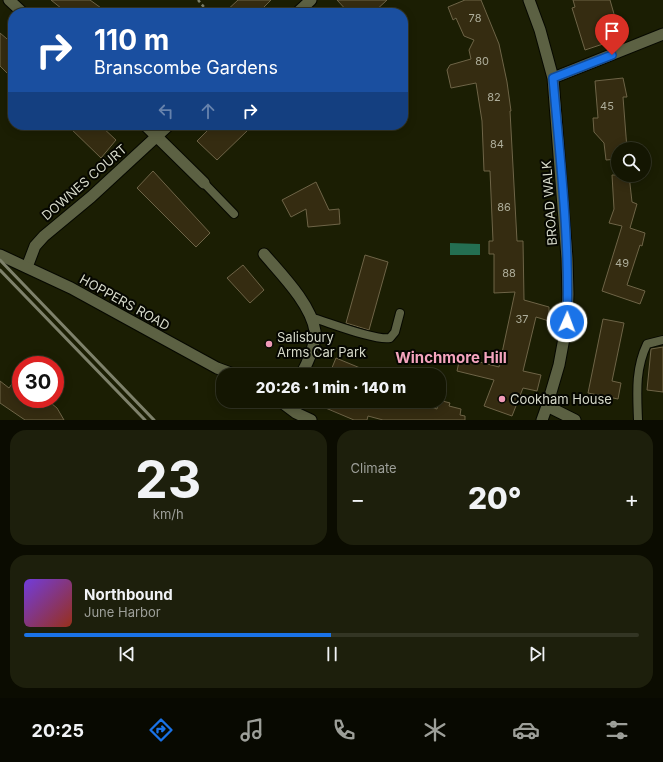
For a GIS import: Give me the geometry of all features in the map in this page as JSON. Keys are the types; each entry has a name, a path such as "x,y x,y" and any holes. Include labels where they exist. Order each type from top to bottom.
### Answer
{"street":[{"path":"9,0 18,8"},
{"path":"302,8 311,0"},
{"name":"BROAD WALK","path":"529,0 540,30 553,78 568,294 567,322 559,365 542,420"},
{"path":"553,78 663,34"},
{"path":"150,130 204,183"},
{"name":"DOWNES COURT","path":"23,265 35,246 44,236 91,197 164,130"},
{"path":"264,254 308,308 315,332 313,344 304,368"},
{"name":"HOPPERS ROAD","path":"0,255 71,288 217,368"},
{"path":"547,406 575,420"},
{"path":"293,416 311,420"}],"lane":[{"path":"204,183 234,214"},
{"path":"310,317 386,339 390,338 395,332 400,313"},
{"path":"638,420 637,384 641,357 647,344 663,340"}],"path":[{"path":"198,0 205,8"}],"shaded area":[{"path":"450,243 480,244 480,255 450,255"}],"building":[{"path":"51,0 90,0 101,8 61,8"},
{"path":"238,0 271,0 263,8 229,8"},
{"path":"337,0 387,0 378,8 344,8"},
{"path":"465,0 481,0 499,44 507,82 511,111 517,241 523,241 524,300 549,307 549,321 536,317 523,371 541,375 537,391 523,388 512,416 484,406 494,380 457,371 460,357 499,367 515,292 494,293 494,254 489,254 489,241 493,241 490,171 484,171 482,121 476,83 451,88 447,70 450,65 471,59 469,50 474,40 464,36 456,18 453,20 448,7"},
{"path":"573,0 610,0 616,21 621,20 627,36 585,50 572,8 575,7"},
{"path":"0,33 8,40 8,74 0,66"},
{"path":"623,78 627,97 623,97 626,142 611,142 611,160 606,160 604,143 594,132 593,118 598,118 595,81"},
{"path":"72,130 105,130 116,140 101,158"},
{"path":"208,130 247,131 217,160 197,141"},
{"path":"153,171 210,233 196,247 137,188"},
{"path":"316,182 329,210 339,209 340,224 308,227 306,209 291,217 282,200"},
{"path":"612,182 630,182 632,202 637,204 630,228 645,233 642,246 640,245 627,285 645,291 640,304 602,291 622,226 609,223 614,209"},
{"path":"365,255 388,262 369,330 346,323"},
{"path":"243,265 264,290 250,303 227,278"},
{"path":"603,319 624,323 612,381 621,383 618,399 588,393"},
{"path":"663,347 663,392 647,390 651,349"},
{"path":"336,358 360,368 332,368"},
{"path":"0,381 9,388 12,384 12,408 57,408 64,420 25,420 0,403"},
{"path":"446,402 450,403 449,406 461,409 460,415 465,416 465,420 383,420 368,416 367,420 354,420 326,408 434,408 446,408"}],"railway":[{"path":"0,260 154,420"},
{"path":"0,270 145,420"}],"place":[{"name":"Salisbury Arms Car Park","path":"269,344"},
{"name":"Cookham House","path":"502,399"}],"district":[{"name":"Winchmore Hill","path":"451,358"}],"route":[{"path":"567,322 567,258 553,78 612,55"}]}
